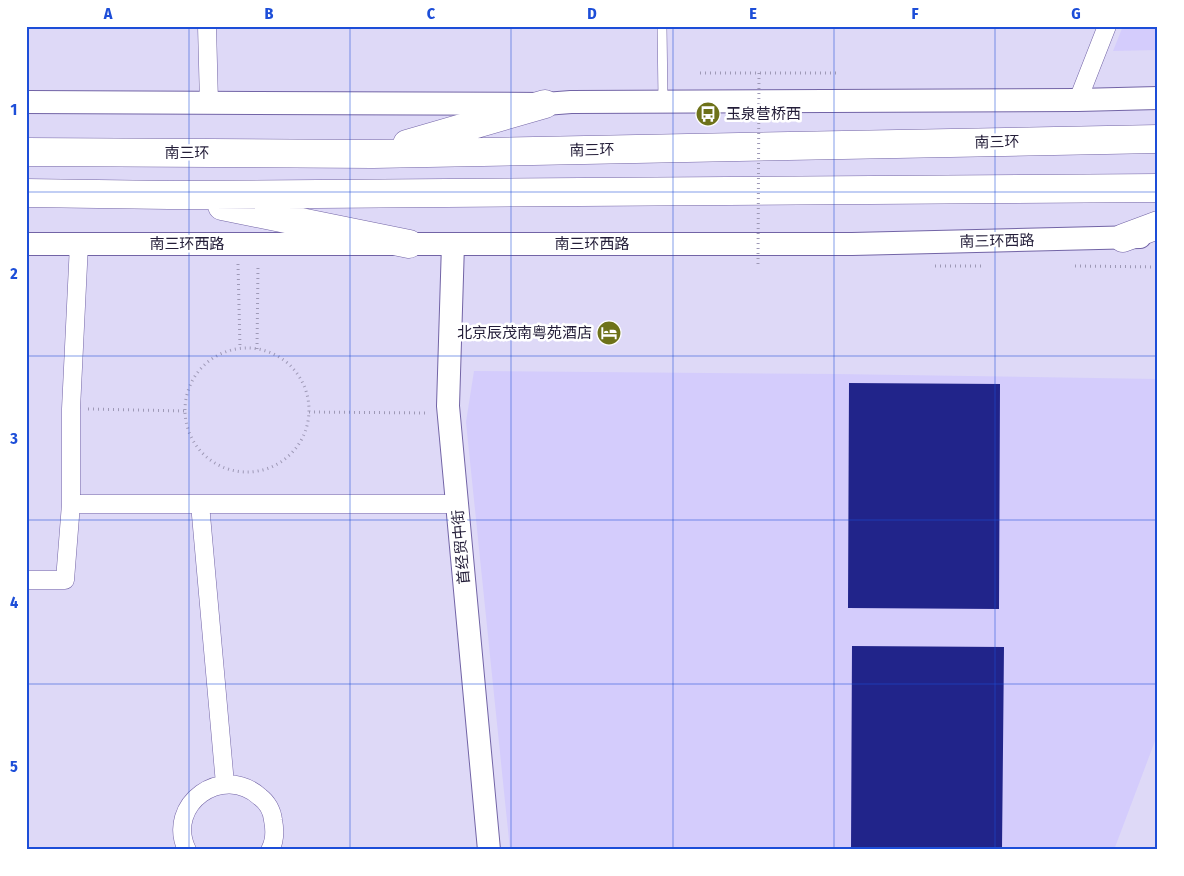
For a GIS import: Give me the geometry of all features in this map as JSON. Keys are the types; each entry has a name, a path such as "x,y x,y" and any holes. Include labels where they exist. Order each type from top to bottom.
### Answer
{"highway":[{"path":"373,154 545,104"},
{"name":"南三环","path":"26,152 373,154 1158,138"},
{"path":"26,193 169,195 1158,188"},
{"path":"169,195 409,244"},
{"path":"1124,238 1158,225"}],"street":[{"path":"207,26 208,103"},
{"path":"1078,100 1107,26"},
{"path":"26,102 545,104 571,102 663,103 1158,98"},
{"name":"南三环西路","path":"26,244 852,244 1158,236"},
{"path":"26,580 65,580 71,504 72,409 79,244"},
{"name":"首经贸中街","path":"453,244 448,413 489,850"},
{"path":"71,504 457,504"},
{"path":"200,504 225,784"},
{"path":"187,850 182,834 184,819 189,806 198,795 211,787 225,784 240,785 253,790 265,801 273,815 275,830 270,850"}],"lane":[{"path":"662,26 663,103"}],"path":[{"path":"700,72 839,73"},
{"path":"758,264 759,73"},
{"path":"231,244 239,265 240,348"},
{"path":"257,349 257,266 267,244"},
{"path":"1074,266 1158,267"},
{"path":"240,348 264,350 282,359 298,373 307,392 309,412 305,432 296,449 280,463 262,471 242,472 222,467 205,457 192,441 185,421 185,400 192,380 205,364 222,353 240,348"},
{"path":"72,409 185,411"},
{"path":"309,412 448,413"}],"shaded area":[{"path":"1123,26 1158,26 1158,50 1113,51"},
{"path":"474,371 1158,379 1158,733 1114,850 510,850 466,422"}],"building":[{"path":"849,383 1000,384 999,609 848,608"},
{"path":"852,646 1004,647 1002,850 851,850"}],"place":[{"name":"玉泉营桥西","path":"708,114"},
{"name":"北京辰茂南粤苑酒店","path":"609,333"}]}
